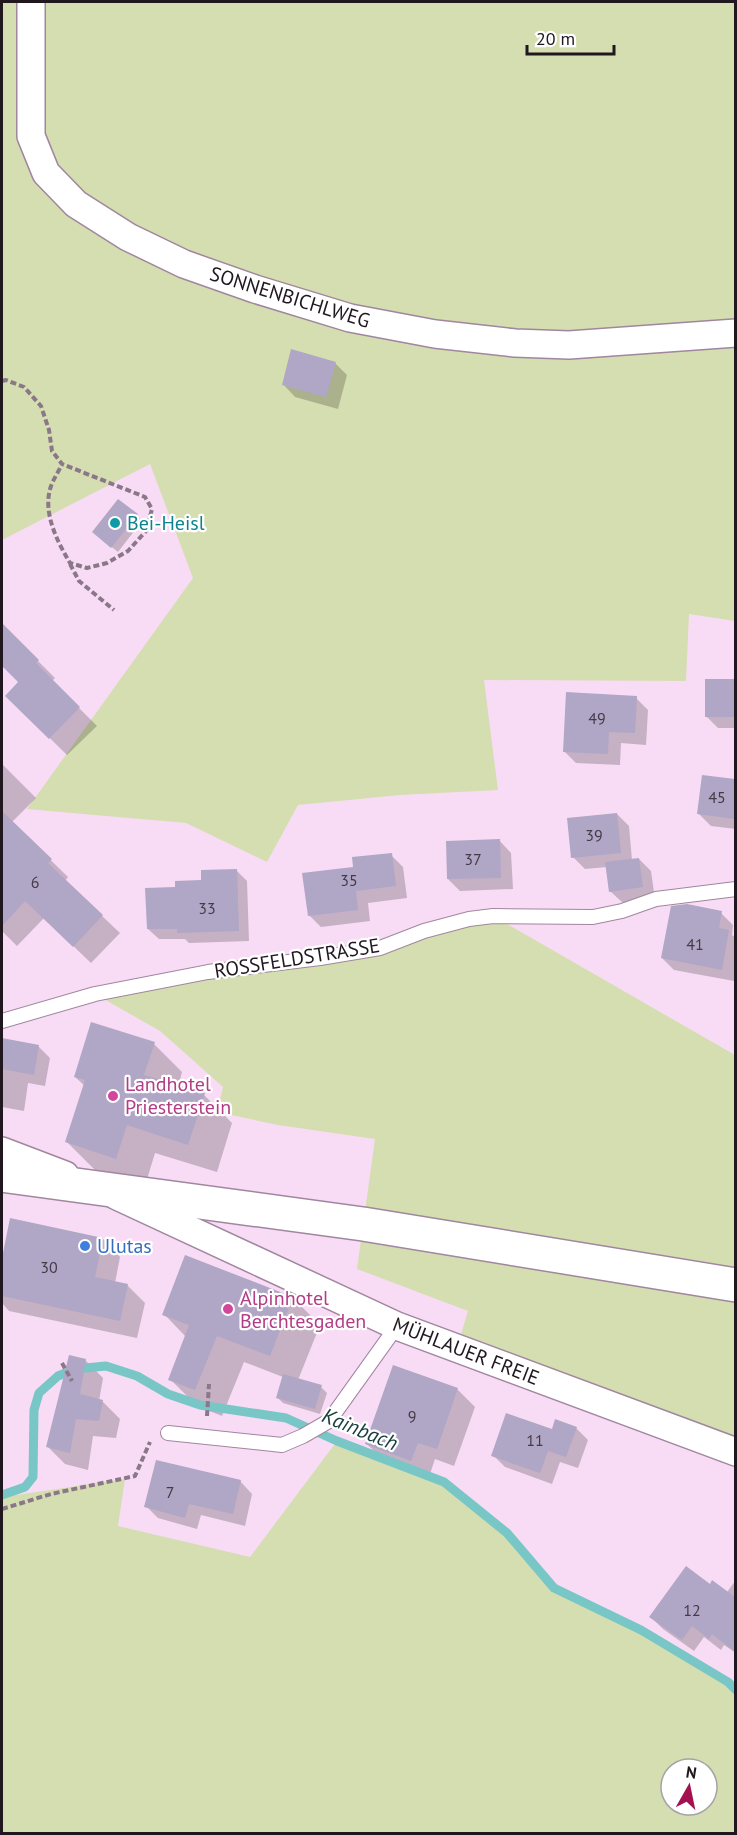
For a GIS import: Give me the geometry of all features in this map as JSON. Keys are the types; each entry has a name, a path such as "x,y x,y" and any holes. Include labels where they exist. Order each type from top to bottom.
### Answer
{"main road":[{"path":"2,1175 363,1224 735,1285"}],"street":[{"name":"SONNENBICHLWEG","path":"31,2 31,136 46,173 76,204 128,237 184,264 255,289 350,318 435,334 515,343 569,345 735,333"},
{"path":"2,1151 104,1190"},
{"name":"MÜHLAUER FREIE","path":"104,1190 397,1326 735,1452"}],"lane":[{"name":"ROSSFELDSTRASSE","path":"2,1021 95,994 196,974 380,948 424,931 469,920 493,916 593,917 622,911 656,899 735,889"},
{"path":"168,1433 282,1445 303,1436 329,1421 397,1326"}],"path":[{"path":"2,381 6,380 24,387 40,406 49,430 52,451 62,464 145,496 152,509 146,531 128,550 107,563 87,568 70,563"},
{"path":"62,464 50,487 49,516 57,541 79,581 114,610"},
{"path":"62,1363 72,1381"},
{"path":"207,1414 209,1384"},
{"path":"2,1509 51,1494 135,1476 148,1442 168,1433"}],"green space":[{"path":"2,2 735,2 735,621 689,614 686,681 484,680 498,790 400,795 298,805 267,862 186,823 27,809 193,578 150,464 2,540"},
{"path":"493,916 735,1055 735,1452 457,1348 468,1311 357,1269 375,1139 278,1125 217,1112 223,1087 160,1031 95,994 320,958"},
{"path":"337,1441 444,1482 507,1533 554,1588 641,1630 728,1682 735,1690 735,1833 2,1833 2,1497 125,1479 118,1526 250,1557"}],"building":[{"path":"291,349 336,362 326,397 282,385"},
{"name":"Bei-Heisl","path":"118,499 138,514 111,548 92,532"},
{"path":"2,623 39,660 36,663 80,707 49,739 5,696 18,682 2,666"},
{"path":"705,679 735,679 735,717 705,717"},
{"path":"566,692 637,696 635,733 609,732 608,754 563,752"},
{"path":"702,775 735,779 735,819 697,814"},
{"path":"2,811 52,859 48,863 103,915 73,947 25,901 2,926"},
{"path":"617,813 621,853 571,858 567,818"},
{"path":"500,839 501,878 447,879 446,841"},
{"path":"392,853 396,886 356,891 358,910 308,916 302,873 353,867 352,857"},
{"path":"639,858 643,887 609,892 605,862"},
{"path":"237,869 239,931 177,933 177,929 147,929 145,888 175,887 175,881 201,880 201,870"},
{"path":"687,904 722,911 719,928 729,930 722,970 661,958 671,906"},
{"path":"91,1022 155,1042 144,1075 205,1093 188,1145 127,1125 116,1159 65,1142 85,1080 74,1077"},
{"path":"2,1038 39,1045 34,1075 2,1069"},
{"path":"10,1218 103,1238 95,1277 128,1284 120,1321 2,1296 2,1258"},
{"path":"185,1255 293,1297 270,1356 217,1336 195,1390 168,1380 189,1325 162,1315"},
{"path":"69,1355 86,1359 80,1394 103,1400 99,1421 76,1419 70,1453 46,1447"},
{"path":"393,1365 458,1388 437,1449 418,1443 411,1461 365,1444"},
{"path":"283,1374 322,1385 315,1409 276,1398"},
{"path":"506,1413 552,1429 555,1419 577,1427 566,1457 548,1451 540,1473 491,1456"},
{"path":"156,1460 241,1480 233,1514 189,1504 185,1518 144,1507"},
{"path":"686,1566 710,1584 712,1580 735,1597 735,1652 712,1634 709,1639 692,1626 682,1640 649,1617"}],"waterway":[{"name":"Kainbach","path":"2,1495 25,1487 33,1477 34,1410 39,1393 58,1376 75,1369 106,1366 137,1376 168,1394 200,1405 286,1418 337,1441 444,1482 507,1533 554,1588 641,1630 728,1682 736,1690"}],"place":[{"name":"Bei-Heisl","path":"115,523"},
{"name":"Landhotel Priesterstein","path":"113,1096"},
{"name":"Ulutas","path":"85,1246"},
{"name":"Alpinhotel Berchtesgaden","path":"228,1309"}]}
